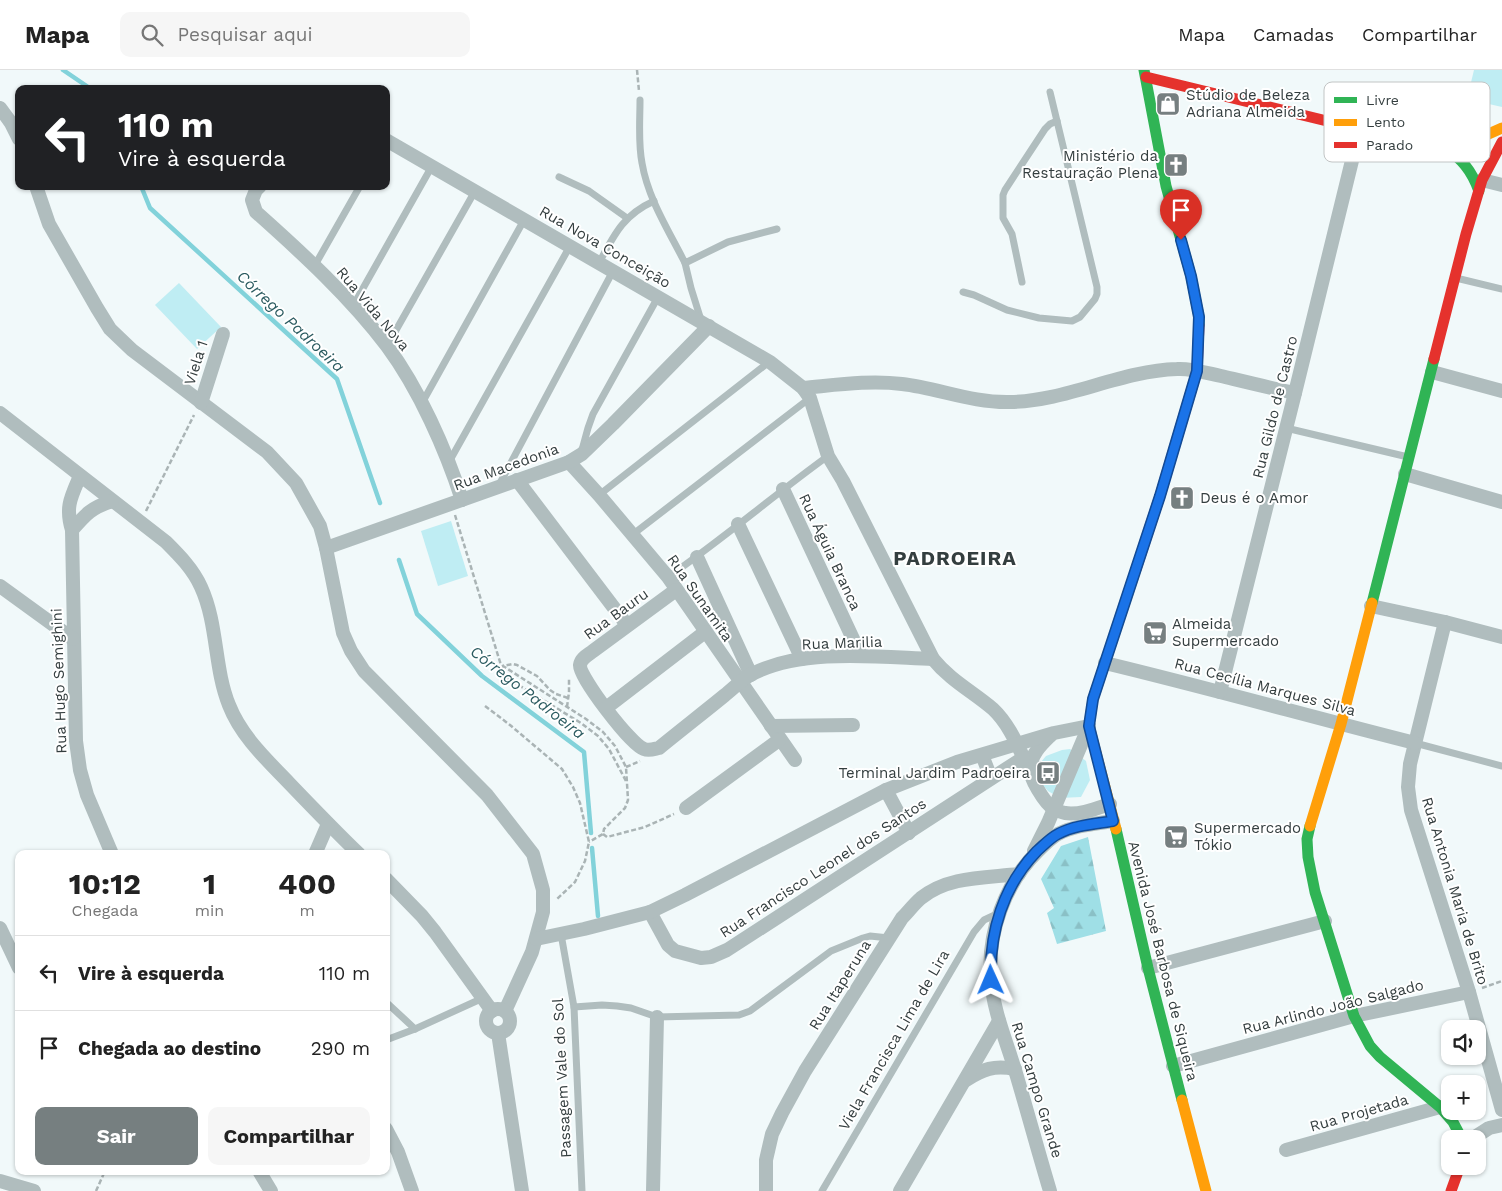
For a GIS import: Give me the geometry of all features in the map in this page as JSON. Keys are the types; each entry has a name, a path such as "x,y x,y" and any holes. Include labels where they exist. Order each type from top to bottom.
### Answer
{"street":[{"path":"1145,73 1324,119"},
{"name":"Avenida José Barbosa de Siqueira","path":"1145,73 1166,186 1191,276 1199,317 1197,371 1160,496 1093,699 1089,726 1110,804 1148,968 1206,1191"},
{"path":"0,108 15,131"},
{"path":"1490,133 1502,128"},
{"path":"1457,1130 1440,1107 1380,1057 1370,1046 1354,1016 1315,892 1308,857 1307,839 1341,724 1466,234 1481,185 1502,142"},
{"name":"Rua Nova Conceição","path":"390,143 770,362 807,393"},
{"name":"Rua Gildo de Castro","path":"1220,692 1352,162"},
{"path":"1465,162 1481,185"},
{"path":"1481,185 1502,186"},
{"path":"37,190 49,224 110,329 132,350 267,452 296,483 320,526 343,633 351,651 364,671 487,795 533,854 543,890 543,912 536,940 532,952 499,1011 486,1016 486,1024 490,1031 498,1034 506,1031 510,1024 509,1016 499,1011 483,998 422,916 390,884"},
{"name":"Rua Vida Nova","path":"256,190 252,200 256,212 315,265 387,346 422,403 448,464 457,502"},
{"name":"Rua Macedonia","path":"326,548 569,462 582,454 705,324"},
{"name":"Viela 1","path":"201,402 223,334"},
{"path":"1110,804 1094,810 1076,813 1053,809 1048,805 1034,784 1017,744 1005,723 994,710 954,680 933,659 843,481 828,456 807,393 875,382 902,384 974,400 1010,402 1054,396 1162,370 1179,368 1295,393"},
{"path":"1432,372 1502,391"},
{"path":"0,414 166,542 185,561 201,586 208,610 224,689 229,706 240,727 265,758 355,850"},
{"name":"Rua Sunamita","path":"569,462 668,577 705,632 746,679 779,740 795,760"},
{"path":"1405,474 1502,502"},
{"name":"Rua Hugo Semighini","path":"80,476 69,506 68,517 72,530 76,741 80,770 87,795 110,850"},
{"path":"517,480 628,625"},
{"name":"Rua Águia Branca","path":"783,489 861,656"},
{"path":"72,530 89,511 112,501"},
{"path":"738,524 802,659"},
{"path":"697,557 746,679"},
{"path":"0,586 73,639"},
{"name":"Rua Bauru","path":"659,748 650,750 636,745 620,728 591,687 580,666 584,658 676,590"},
{"path":"1371,606 1502,637"},
{"name":"Rua Antonia Maria de Brito","path":"1445,622 1410,764 1408,787 1411,810 1469,992 1502,1110"},
{"path":"606,708 705,632"},
{"name":"Rua Marilia","path":"659,748 746,679 774,665 802,659 861,656 933,659"},
{"name":"Rua Cecília Marques Silva","path":"1105,663 1416,742"},
{"path":"771,726 853,725"},
{"name":"Rua Francisco Leonel dos Santos","path":"536,940 650,912 886,790 956,762 1054,733 1089,726"},
{"name":"Rua Campo Grande","path":"1050,1191 999,1021 991,980 990,959 993,936 1008,892 1030,858 1048,823 1089,726"},
{"path":"1026,763 1054,733"},
{"path":"686,808 779,740"},
{"path":"982,754 990,778"},
{"name":"Rua Francisco Leonel dos Santos","path":"650,912 668,946 691,957 711,957 727,950 909,833 990,778 1026,763"},
{"path":"886,790 909,833"},
{"name":"Rua Campo Grande","path":"1030,858 1056,835 1068,830 1113,821"},
{"path":"316,850 328,824"},
{"name":"Rua Itaperuna","path":"766,1191 766,1160 772,1134 782,1112 805,1071 902,918 921,898 954,881 1019,874"},
{"path":"1148,968 1325,921"},
{"path":"0,928 15,960"},
{"name":"Rua Arlindo João Salgado","path":"1173,1066 1354,1016 1469,992"},
{"path":"654,1191 657,1017"},
{"path":"900,1191 999,1021"},
{"path":"498,1034 522,1191"},
{"path":"965,1080 989,1068 1001,1066 1014,1069"},
{"name":"Rua Projetada","path":"1286,1150 1440,1107"},
{"path":"1486,1130 1502,1125"},
{"path":"390,1137 398,1152 412,1191"},
{"path":"261,1175 270,1191"},
{"path":"1451,1191 1457,1175"},
{"path":"0,1181 34,1191"}],"lane":[{"path":"963,292 1007,310 1039,318 1072,321 1080,317 1095,300 1097,294 1096,287 1050,92"},
{"path":"640,100 640,146 642,163 650,193 685,263 691,288 705,324"},
{"path":"1022,282 1012,234 1003,218 1003,195 1045,129 1057,121"},
{"path":"352,306 432,166"},
{"path":"560,177 589,191 627,218"},
{"path":"315,265 358,190"},
{"path":"387,346 475,192"},
{"path":"599,263 614,236 627,218 654,201"},
{"path":"422,403 524,220"},
{"path":"685,263 728,242 777,229"},
{"path":"448,464 570,246"},
{"path":"498,487 613,271"},
{"path":"1456,278 1502,289"},
{"path":"582,454 592,414 658,297"},
{"path":"599,495 770,362"},
{"path":"632,535 807,393"},
{"path":"1286,428 1410,458"},
{"path":"668,577 697,557 828,456"},
{"path":"1416,742 1502,766"},
{"name":"Viela Francisca Lima de Lira","path":"822,1191 974,932 984,920 1000,913"},
{"name":"Passagem Vale do Sol","path":"561,934 574,1007 582,1191"},
{"path":"574,1007 602,1005 624,1007 657,1017 739,1015 750,1011 831,951 870,936 889,938"},
{"path":"390,1038 483,998"},
{"path":"390,1006 415,1029"}],"path":[{"path":"637,70 640,100"},
{"path":"140,522 201,402"},
{"path":"457,502 500,662 503,666 603,732 615,746 626,767 628,800 625,808 604,829 602,834 589,842"},
{"path":"503,666 517,665 537,676 556,694 568,698"},
{"path":"503,666 502,675 581,723 598,736 609,749 627,783"},
{"path":"567,707 569,672"},
{"path":"485,706 510,724 562,769 580,803 589,842 585,861 575,882 543,912"},
{"path":"581,723 586,720"},
{"path":"626,767 641,761"},
{"path":"602,834 607,837 645,827 686,808"},
{"path":"1469,992 1502,981"},
{"path":"96,1191 103,1175"}],"green space":[{"path":"1088,837 1106,931 1057,944 1047,913 1054,908 1041,879 1061,846"}],"shaded area":[{"path":"1474,70 1502,70 1502,107 1490,104 1490,82 1471,82"},
{"path":"179,283 221,327 197,349 155,305"},
{"path":"451,521 468,576 438,586 421,531"},
{"path":"1070,749 1086,761 1090,780 1081,797 1060,798 1048,791 1037,778 1037,773 1041,762 1046,756"}],"waterway":[{"name":"Córrego Padroeira","path":"63,70 85,85"},
{"name":"Córrego Padroeira","path":"143,190 150,208 337,379 380,503"},
{"name":"Córrego Padroeira","path":"399,560 417,614 482,676 584,752 591,833"},
{"name":"Córrego Padroeira","path":"592,848 598,916"}],"traffic: fast":[{"path":"1144,70 1166,186 1191,276 1199,325"},
{"path":"1461,162 1473,177 1479,191"},
{"path":"1372,603 1434,359"},
{"path":"1310,826 1307,839 1308,857 1315,892 1354,1016 1370,1046 1380,1057 1440,1107 1457,1130"},
{"path":"1116,829 1148,968 1182,1100"}],"traffic: slow":[{"path":"1490,133 1502,128"},
{"path":"1116,829 1089,726 1093,699 1136,569"},
{"path":"1310,826 1341,724 1372,603"},
{"path":"1182,1100 1206,1191"}],"traffic: jam":[{"path":"1146,77 1324,120"},
{"path":"1434,359 1482,180 1502,142"},
{"path":"1136,569 1197,371 1199,325"},
{"path":"1451,1191 1457,1175"}],"place":[{"name":"Stúdio de Beleza Adriana Almeida","path":"1168,104"},
{"name":"Ministério da Restauração Plena","path":"1176,165"},
{"name":"Deus é o Amor","path":"1182,498"},
{"name":"Almeida Supermercado","path":"1155,633"},
{"name":"Terminal Jardim Padroeira","path":"1048,773"},
{"name":"Supermercado Tókio","path":"1176,837"}],"district":[{"name":"PADROEIRA","path":"955,558"}],"route":[{"path":"991,980 991,947 1000,913 1008,892 1030,858 1056,835 1082,826 1113,821 1089,726 1093,699 1160,496 1197,371 1199,317 1191,276 1181,240"}]}
